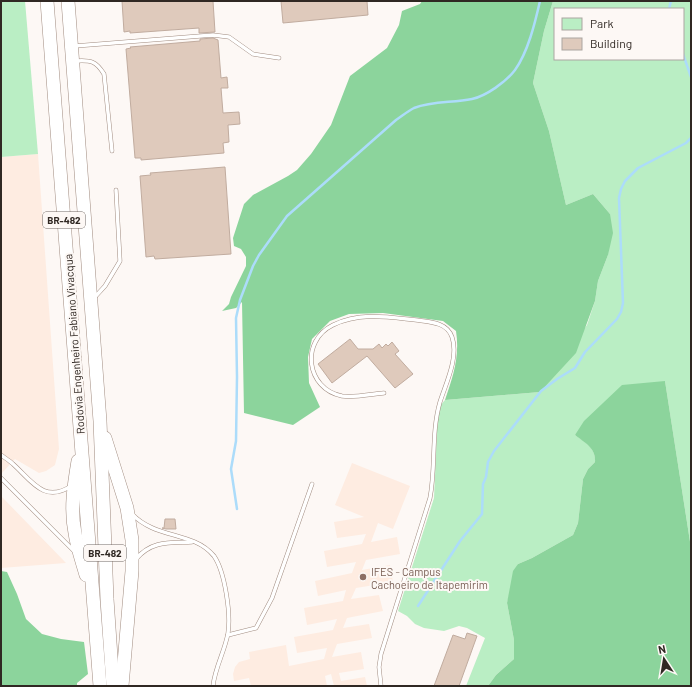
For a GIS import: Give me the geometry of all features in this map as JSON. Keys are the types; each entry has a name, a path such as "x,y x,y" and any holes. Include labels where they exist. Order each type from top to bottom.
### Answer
{"highway":[{"name":"Rodovia Engenheiro Fabiano Vivacqua","path":"47,1 100,686"},
{"name":"Rodovia Engenheiro Fabiano Vivacqua","path":"68,1 100,421 107,599 113,686"},
{"path":"100,421 127,508 132,540 132,565 122,686"},
{"path":"81,439 74,483 73,520 77,546 94,602"}],"lane":[{"path":"72,47 213,35 229,37 253,54 279,58"},
{"path":"73,62 89,61 99,65 104,74 112,152"},
{"path":"91,301 105,286 120,261 116,190"},
{"path":"381,686 379,667 381,654 430,498 434,468 436,422 440,402 449,377 452,362 453,339 445,328 434,323 370,315 355,317 343,321 328,328 320,335 313,349 311,367 322,385 341,396 384,393"},
{"path":"1,455 13,464 40,490 58,492 70,487 74,483"},
{"path":"1,478 81,558"},
{"path":"228,635 256,628 272,598 312,484"},
{"path":"127,508 141,522 159,532 178,536 194,542 205,547 214,556 219,567 228,604 229,623 228,635 218,664 213,686"},
{"path":"132,565 144,552 156,545 171,542 194,542"}],"shaded area":[{"path":"38,154 59,449 55,465 46,471 39,473 15,459 1,474 1,157"},
{"name":"IFES - Campus Cachoeiro de Itapemirim","path":"352,463 410,486 393,529 378,523 371,542 397,537 400,554 366,560 362,570 390,565 393,582 356,588 351,599 379,595 383,611 347,618 343,628 369,624 372,638 337,644 332,657 361,652 364,669 339,673 341,681 365,677 367,686 334,686 331,674 325,676 327,686 251,686 249,678 234,681 233,674 235,667 239,662 250,659 249,652 286,645 289,666 324,659 327,648 297,653 294,637 333,630 337,619 307,625 304,608 343,601 346,590 318,596 315,581 352,573 356,562 327,567 324,551 362,544 366,534 337,538 334,522 364,517 335,505"},
{"path":"1,496 66,563 1,568"}],"green space":[{"path":"1,1 25,1 38,154 1,157"},
{"path":"422,1 553,1 544,31 533,83 549,131 566,205 593,194 610,214 613,233 608,255 598,281 595,301 576,353 540,392 445,400 453,375 456,358 456,331 443,321 383,313 349,314 330,321 312,339 308,357 309,383 320,407 293,425 244,413 242,302 236,308 222,311 229,304 246,266 246,257 241,249 234,246 233,238 244,204 253,195 297,170 311,154 331,125 350,76 387,48 399,25 402,11 420,4"},
{"path":"553,1 691,1 691,548 665,381 575,435 590,446 594,453 595,462 588,469 583,479 578,523 573,535 532,558 518,564 507,603 514,640 514,659 496,675 488,686 466,686 485,638 467,628 459,626 444,631 424,628 415,624 407,616 398,611 434,498 438,408 445,400 540,392 587,325 595,301 598,281 608,255 610,214 593,194 566,205 549,131 533,83 544,31"},
{"path":"665,381 691,548 691,686 488,686 496,675 514,659 514,640 507,603 513,571 518,564 532,558 573,535 578,523 583,479 588,469 595,462 595,457 592,449 575,435 584,421 622,385"},
{"path":"1,571 7,572 26,619 42,634 61,639 84,642 88,674 77,683 77,686 1,686"}],"building":[{"path":"122,1 213,1 215,32 199,33 199,28 130,33 130,31 124,32"},
{"path":"281,1 367,1 368,15 283,23"},
{"path":"213,38 218,40 221,78 227,77 228,88 221,88 223,113 239,112 240,124 228,125 229,142 223,143 224,153 141,160 141,158 135,158 126,49 131,48 130,47 200,41 200,39"},
{"path":"225,167 231,254 155,259 154,256 146,257 140,176 151,175 150,173"},
{"path":"350,339 358,349 373,349 379,344 382,348 386,344 388,346 392,342 399,351 395,354 413,374 395,388 367,356 332,383 318,364"},
{"path":"165,519 175,519 176,529 162,528 164,528"},
{"path":"467,633 477,636 459,686 434,686 453,635 465,639"}],"waterway":[{"path":"237,509 231,469 236,441 236,318 240,300 253,266 259,255 287,216 396,120 412,109 421,106 472,99 489,92 506,79 515,70 524,55 540,1"},
{"path":"669,8 671,1"},
{"path":"684,57 691,77"},
{"path":"418,606 460,541 482,514 483,484 486,477 488,462 494,451 541,391 575,368 585,352 617,319 621,312 623,303 619,198 625,181 638,168 686,143 691,138"}],"place":[{"name":"IFES - Campus Cachoeiro de Itapemirim","path":"363,577"}]}
